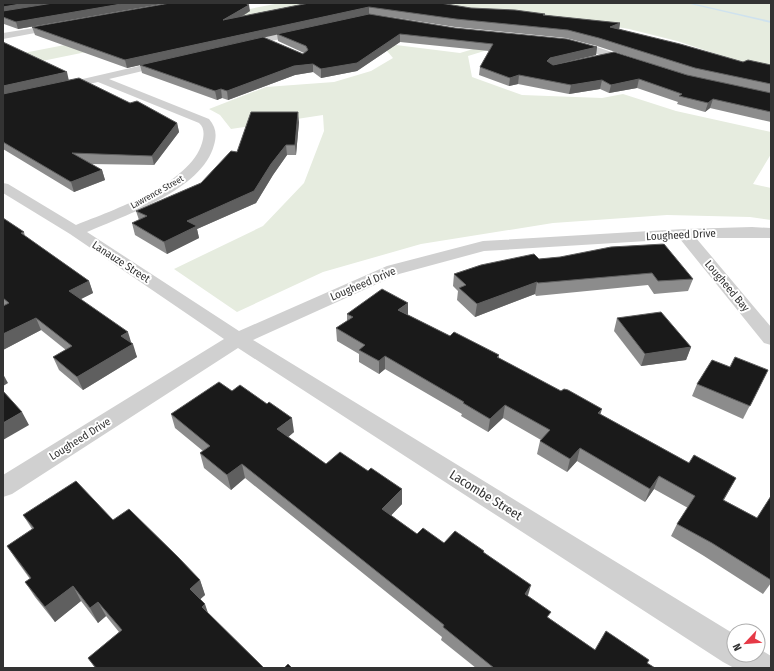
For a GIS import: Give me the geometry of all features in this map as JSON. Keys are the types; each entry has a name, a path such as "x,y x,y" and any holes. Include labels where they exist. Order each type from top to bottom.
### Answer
{"street":[{"path":"3,36 65,25"},
{"path":"234,47 311,29"},
{"path":"264,40 277,46"},
{"path":"558,41 587,47 642,66"},
{"path":"598,59 613,55"},
{"path":"54,88 174,61"},
{"name":"Lawrence Street","path":"75,231 132,206 183,179 194,168 210,145 211,133 206,124 193,116 98,78"},
{"name":"Lanauze Street","path":"3,187 75,231 238,339"},
{"name":"Lougheed Drive","path":"3,487 238,339 392,270 483,246 684,234 752,232 771,233"},
{"name":"Lougheed Bay","path":"684,234 771,339"},
{"name":"Lacombe Street","path":"238,339 726,646"}],"shaded area":[{"path":"280,3 326,3 3,69 3,57"},
{"path":"419,3 771,3 771,69 750,65 677,41 629,29 591,23"},
{"path":"503,40 494,48 468,56 472,77 522,95 602,98 623,94 676,111 771,132 771,154 753,184 771,188 771,220 750,217 667,215 553,223 421,244 323,272 237,312 174,269 263,226 304,183 324,131 323,115 231,129 220,115 209,109 266,87 334,82 371,71 393,58 382,45 388,44 460,53"}],"building":[{"path":"3,3 26,3 3,7"},
{"path":"53,3 127,3 16,22 3,17 3,11"},
{"path":"170,3 245,3 249,5 223,20 309,3 440,3 471,8 515,10 545,14 543,15 620,23 610,27 680,44 743,62 748,60 771,65 771,84 695,68 599,38 568,30 456,19 369,7 125,60 32,27"},
{"path":"369,14 455,28 567,39 597,47 550,58 547,61 553,65 614,52 687,75 771,93 771,112 713,99 708,103 679,96 682,94 639,79 611,85 602,80 571,85 519,75 510,78 480,67 493,44 400,34 357,63 321,69 313,64 294,66 227,91 221,89 215,91 140,65 263,37 303,54 308,50 306,46 277,34"},
{"path":"3,42 67,72 3,86"},
{"path":"79,78 130,103 137,101 177,123 152,156 72,153 102,170 71,182 3,142 3,94"},
{"path":"251,112 298,112 295,145 286,145 271,164 254,191 187,221 197,226 164,242 132,223 147,216 136,211 201,183 231,151 237,152"},
{"path":"3,218 24,232 21,233 89,281 69,291 128,332 121,336 133,344 77,377 53,357 72,346 36,318 3,334 3,306 9,303 3,298"},
{"path":"664,244 693,279 658,281 652,273 537,282 477,304 459,288 466,285 454,274 481,265 534,254 539,259 560,257 611,247"},
{"path":"382,289 408,303 398,310 450,336 454,332 499,355 497,357 561,391 564,389 568,390 602,409 598,413 689,463 694,455 736,478 723,500 757,518 771,496 771,580 712,543 677,524 695,496 659,476 650,489 580,448 570,459 540,441 550,430 505,405 490,419 463,403 464,402 385,356 379,361 359,350 365,345 336,328 353,317 347,314"},
{"path":"661,312 691,347 645,354 617,318"},
{"path":"735,357 768,370 750,406 697,384 712,360 730,367"},
{"path":"219,382 232,391 240,385 267,404 269,402 292,418 277,429 326,464 340,452 368,471 371,468 402,489 382,509 417,534 423,528 444,543 455,531 531,585 525,594 551,612 547,617 595,650 606,631 649,660 647,663 655,668 494,668 443,627 444,625 242,464 227,475 200,453 210,446 171,414"},
{"path":"3,391 22,412 3,423"},
{"path":"76,481 113,520 129,509 178,557 200,580 190,589 205,604 202,607 264,668 96,668 88,658 122,630 98,602 90,608 73,586 45,607 25,582 31,578 7,546 34,528 23,515"},
{"path":"288,664 292,668 284,668"}],"waterway":[{"path":"687,3 771,22"}]}
